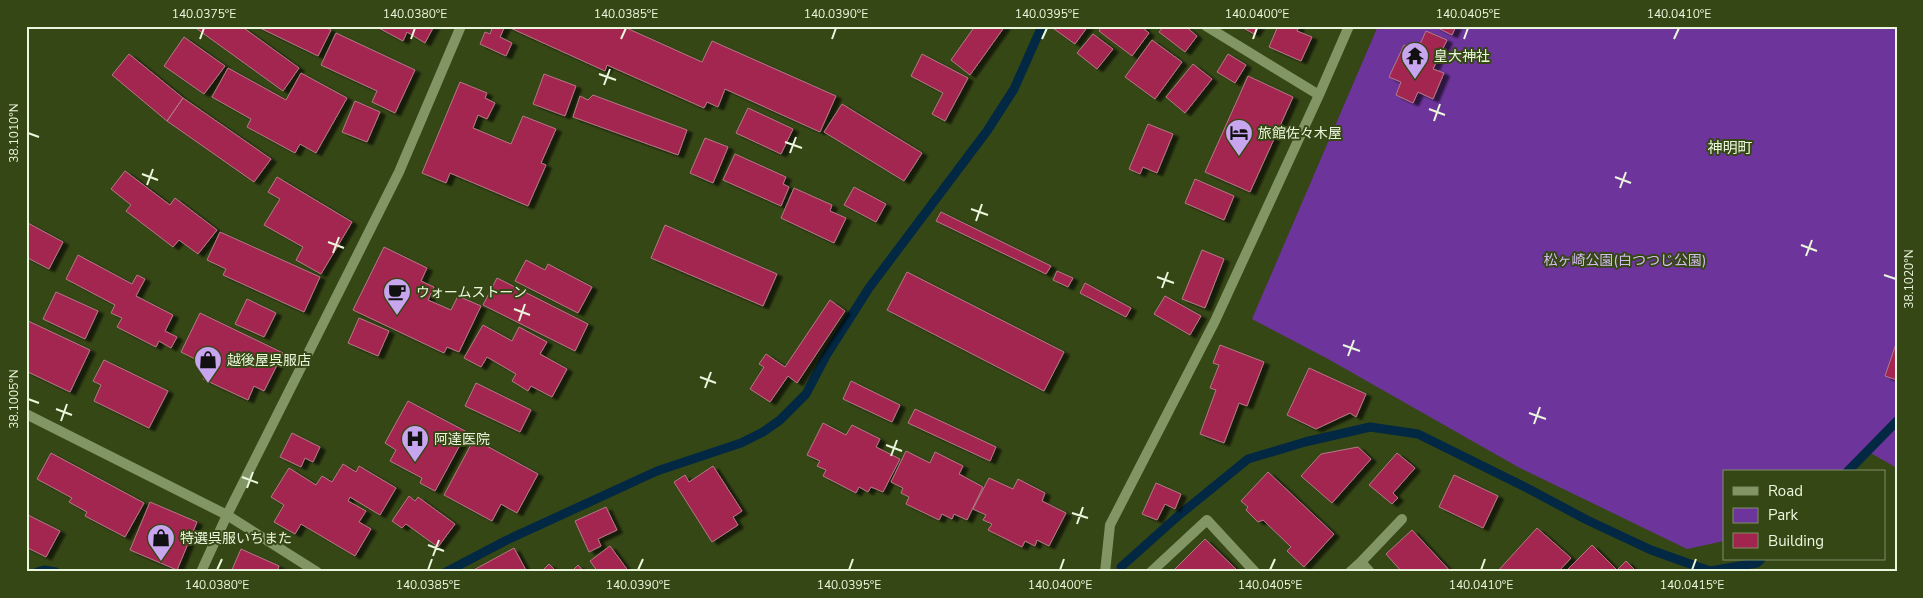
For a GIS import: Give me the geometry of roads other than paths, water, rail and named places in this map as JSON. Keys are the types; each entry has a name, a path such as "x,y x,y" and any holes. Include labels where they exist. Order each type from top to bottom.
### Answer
{"street":[{"path":"201,572 227,515 399,172 461,26"},
{"path":"1206,26 1320,95"},
{"path":"1104,572 1110,525 1215,321 1320,95 1349,26"},
{"path":"26,414 227,515 317,572"},
{"path":"1350,572 1402,519"},
{"path":"1151,572 1206,520 1255,572"},
{"path":"1361,562 1370,572"}],"waterway":[{"path":"446,572 507,540 657,471 741,443 763,432 780,420 806,394 827,354 869,288 987,131 1014,89 1042,26"},
{"path":"1849,470 1897,421"},
{"path":"1121,567 1178,516 1248,459 1305,442 1370,427 1418,434 1587,520 1651,550 1710,571 1757,563 1760,560"},
{"path":"37,572 44,570 56,572"}],"place":[{"name":"皇大神社","path":"1415,80"},
{"name":"旅館佐々木屋","path":"1239,157"},
{"name":"ウォームストーン","path":"397,316"},
{"name":"越後屋呉服店","path":"208,384"},
{"name":"阿達医院","path":"415,463"},
{"name":"特選呉服いちまた","path":"161,562"}],"district":[{"name":"神明町","path":"1730,148"}],"park label":[{"name":"松ヶ崎公園(白つつじ公園)","path":"1625,260"}]}
